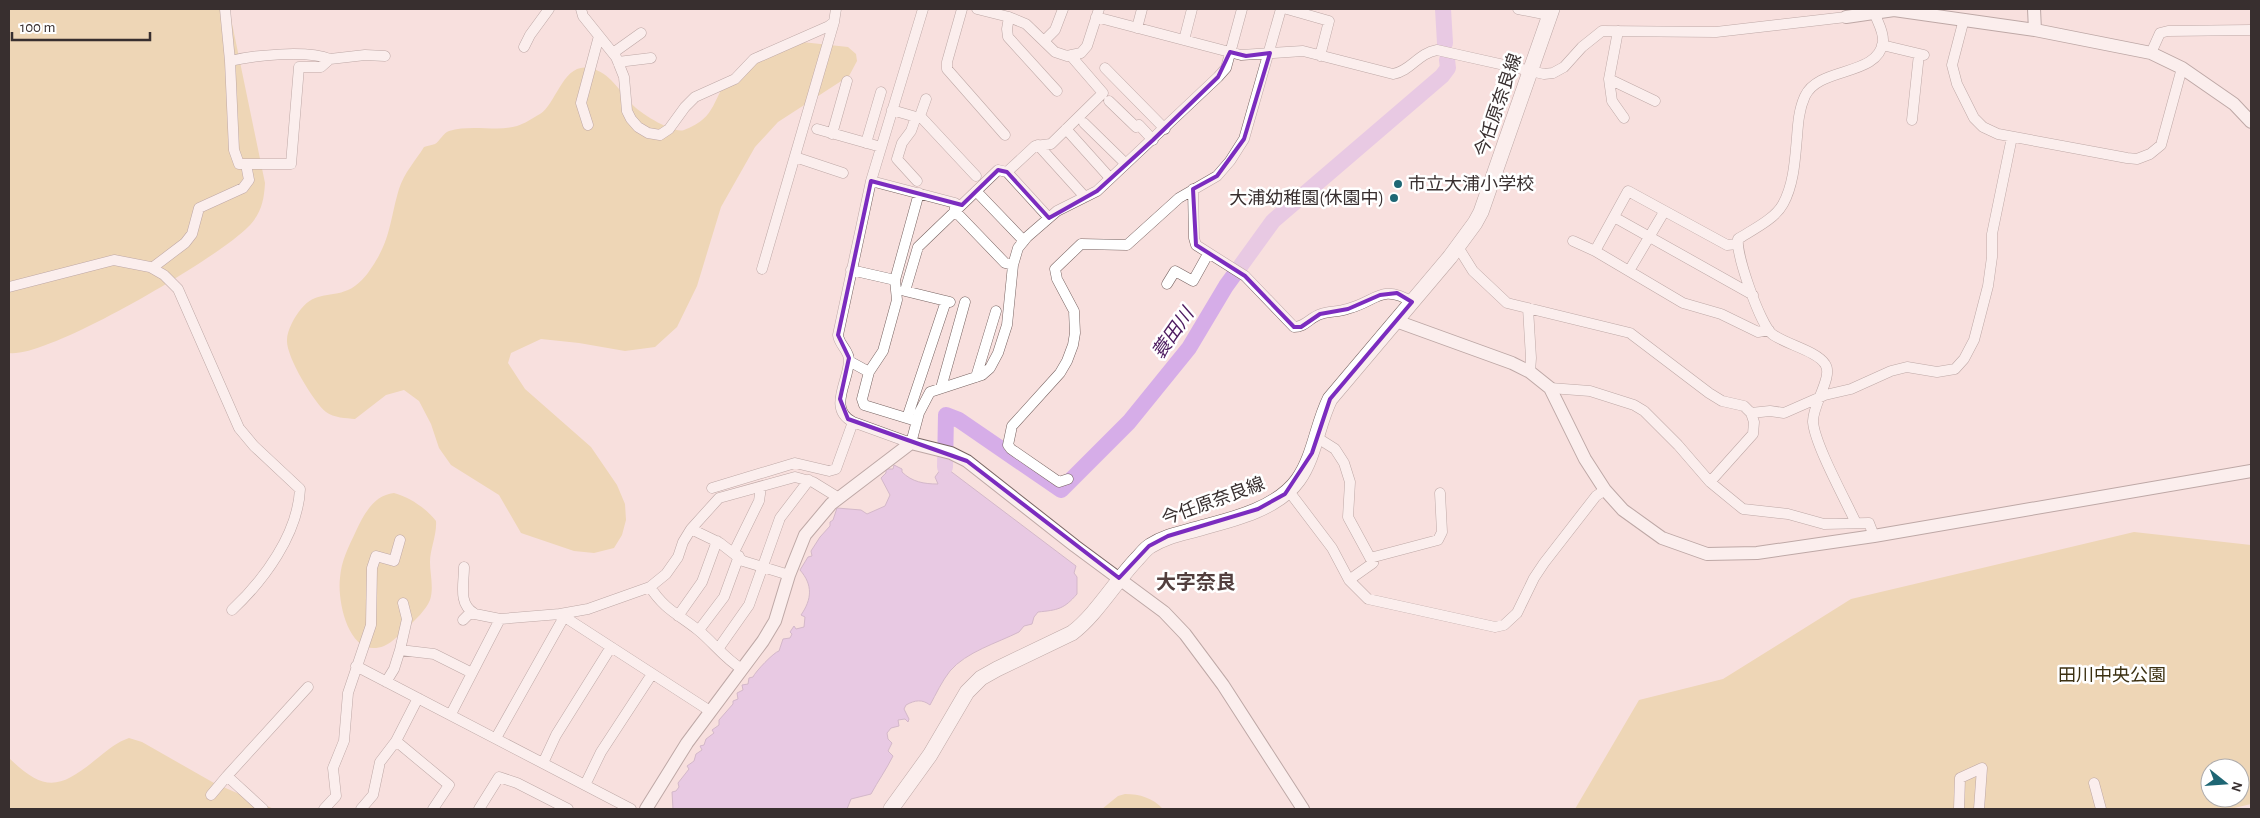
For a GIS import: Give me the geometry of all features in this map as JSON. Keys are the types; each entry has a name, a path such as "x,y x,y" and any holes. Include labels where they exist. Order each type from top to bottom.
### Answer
{"main road":[{"name":"今任原奈良線","path":"892,809 930,755 967,692 989,674 1072,633 1085,624 1119,578 1149,546 1168,536 1205,527 1258,509 1288,490 1298,480 1330,399 1458,246 1481,212 1550,12"}],"street":[{"path":"225,9 230,61 234,150 240,164 291,164 299,67 320,67 330,59"},
{"path":"524,47 530,35 549,9"},
{"path":"581,9 583,16 615,57 624,77 627,112 638,127 660,135 669,129 695,97 735,79 754,59 811,35 834,22"},
{"path":"762,269 834,22 836,9"},
{"path":"923,9 871,180 851,270 838,335 838,340 848,352 849,361 840,398 841,407 848,420 911,443 951,453 967,461 1075,546 1164,612 1185,634 1223,685 1303,809"},
{"path":"962,9 947,62 947,69 1005,135"},
{"path":"977,9 1009,17 1026,24 1045,40 1055,52 1070,56 1104,93 1051,144 1038,145 1006,172"},
{"path":"1045,40 1056,30 1063,9"},
{"path":"1137,28 1142,9"},
{"path":"1184,40 1192,9"},
{"path":"912,419 930,392 982,375 990,368 998,353 1007,325 1013,265 1018,248 1057,211 1097,191 1165,129 1226,68 1242,9"},
{"path":"1068,479 1059,482 1008,445 1012,426 1060,373 1073,345 1075,333 1074,311 1057,278 1056,269 1081,244 1127,245 1179,198 1217,176 1230,161 1244,139 1282,9"},
{"path":"1287,9 1329,21 1320,56"},
{"path":"1518,9 1550,12"},
{"path":"2034,9 2035,30"},
{"path":"1070,56 1081,52 1087,46 1098,13 1137,28 1246,56 1303,51 1392,74 1402,72 1427,51 1437,50 1529,72 1554,73 1564,67 1602,31 1716,32 1846,17 1874,10 1894,10 2035,30 2151,53 2182,68 2234,104 2251,122"},
{"path":"1856,523 1813,423 1817,400 1826,380 1827,370 1825,363 1803,349 1772,334 1769,330 1753,295 1737,244 1738,239 1774,215 1783,204 1792,178 1799,110 1806,94 1813,86 1830,76 1868,63 1880,51 1883,33 1874,10"},
{"path":"1009,17 1008,37 1057,91"},
{"path":"1964,19 1952,65 1957,84 1974,118 1983,127 1998,134 2137,159 2150,154 2161,145 2182,68"},
{"path":"1618,30 1609,79 1612,101 1624,118"},
{"path":"2151,53 2160,33 2251,30"},
{"path":"615,57 641,33"},
{"path":"588,125 581,103 599,36"},
{"path":"1882,45 1922,54 1912,120"},
{"path":"230,61 252,56 321,56 330,59 365,55 385,56"},
{"path":"615,57 651,58"},
{"path":"1105,68 1165,129"},
{"path":"1609,79 1655,101"},
{"path":"832,134 847,81"},
{"path":"866,143 881,92"},
{"path":"917,181 897,159 902,143 911,131 926,99"},
{"path":"1109,101 1136,127 1139,125 1153,140"},
{"path":"892,110 918,116 976,176"},
{"path":"1084,123 1126,164"},
{"path":"818,129 881,147"},
{"path":"1066,129 1110,178"},
{"path":"1751,413 1770,411 1784,413 1826,395 1851,389 1891,371 1907,368 1937,372 1955,369 1964,359 1974,340 1988,286 1992,257 1992,234 2012,137"},
{"path":"1038,145 1085,196"},
{"path":"795,157 843,173"},
{"path":"152,268 185,243 192,234 199,208 243,188 249,180 246,164"},
{"path":"911,443 912,419 948,302 905,291 918,247 998,170 1006,172 1049,218"},
{"path":"871,180 955,203 955,211 1005,263 1013,265"},
{"path":"1193,189 1194,238 1196,245 1245,276 1294,327 1301,327 1320,314 1348,309 1380,295 1397,293 1412,302"},
{"path":"976,191 1024,241"},
{"path":"1595,251 1628,191 1664,212 1727,244 1737,244"},
{"path":"912,419 864,405 862,399 869,372 883,351 897,300 895,280 919,193"},
{"path":"1629,271 1664,212"},
{"path":"1614,217 1753,295"},
{"path":"1572,241 1595,251 1683,303 1721,314 1758,332 1769,330"},
{"path":"1458,246 1474,271 1508,303 1630,333 1709,394 1722,401 1744,406 1751,413 1754,422 1753,434 1710,482"},
{"path":"1167,284 1175,271 1193,281 1208,254"},
{"path":"9,286 114,260 133,262 152,268 164,275 178,289 239,428 254,446 300,488 299,507 279,551 251,593 232,610"},
{"path":"851,270 895,280"},
{"path":"941,388 965,302"},
{"path":"1528,308 1530,372"},
{"path":"976,377 996,311"},
{"path":"1396,321 1512,363 1530,372 1550,388 1585,459 1605,490 1623,510 1662,538 1707,554 1757,553 1874,536 2251,470"},
{"path":"849,361 869,372"},
{"path":"1550,388 1590,391 1634,405 1644,411 1678,445 1710,482 1743,509 1788,514 1824,524 1869,523 1874,536"},
{"path":"712,488 795,463 829,471 836,469 853,422"},
{"path":"1316,437 1335,449 1344,463 1350,482 1348,518 1372,563 1350,580"},
{"path":"646,809 687,743 763,641 775,621 789,575 805,535 831,504 911,443"},
{"path":"464,567 464,602 466,608 474,613 500,619 562,616 650,587 666,574 678,557 683,542 691,530 718,498 795,477 809,480 839,498"},
{"path":"718,649 745,612 780,518 809,480"},
{"path":"699,630 724,597 736,554 759,501 761,487"},
{"path":"1288,490 1332,548 1350,580 1368,599 1495,627 1504,625 1517,613 1544,562 1596,496 1605,490"},
{"path":"1370,558 1438,540 1442,532 1440,493"},
{"path":"691,530 717,541 743,561 789,575"},
{"path":"324,809 336,796 333,768 344,741 348,692 371,625 372,568 374,559 376,556 394,561 400,540"},
{"path":"678,616 702,582 717,541"},
{"path":"650,587 660,602 699,630 718,649 742,668"},
{"path":"386,682 394,668 407,619 403,603"},
{"path":"463,620 470,613 474,613"},
{"path":"562,616 710,711"},
{"path":"496,738 562,616"},
{"path":"451,714 500,619"},
{"path":"542,763 556,735 611,647"},
{"path":"400,650 434,654 472,673"},
{"path":"356,666 631,809"},
{"path":"584,785 601,752 652,674"},
{"path":"211,795 308,687"},
{"path":"361,809 373,795 380,762 396,741 418,698"},
{"path":"396,741 450,785 432,809"},
{"path":"1959,809 1960,778 1982,768 1979,809"},
{"path":"227,776 263,809"},
{"path":"478,809 499,778 517,783 568,809"},
{"path":"2094,783 2101,809"}],"highlighted area":[{"path":"1230,52 1246,56 1270,53 1244,139 1217,176 1193,189 1196,245 1245,276 1294,327 1301,327 1320,314 1348,309 1380,295 1397,293 1412,302 1330,399 1312,453 1285,494 1258,509 1168,536 1149,546 1119,578 967,461 848,419 840,399 849,358 838,335 871,181 962,205 998,170 1007,172 1049,218 1097,191 1153,140 1218,77"}],"green space":[{"path":"9,9 229,9 265,183 264,196 256,217 231,242 203,261 132,304 93,324 29,351 9,353"},
{"path":"802,42 848,47 856,54 857,61 849,76 778,122 755,147 721,207 697,286 677,327 655,347 625,351 541,339 511,353 508,363 525,389 591,447 617,485 625,504 626,520 622,535 614,548 594,553 574,551 521,533 499,495 451,465 439,448 431,424 419,401 404,390 386,395 355,419 329,414 314,398 301,378 291,356 287,340 290,328 296,315 307,303 317,297 352,288 368,273 387,238 401,183 424,147 435,144 445,133 457,129 510,128 526,122 546,109 567,77 573,71 581,68 597,70 609,78 636,108 649,117 673,129 684,130 695,125 709,113 725,83 748,61 773,49"},
{"path":"394,493 417,504 436,521 430,557 431,595 423,611 397,637 384,646 372,648 362,645 354,637 348,626 341,600 341,572 348,548 370,506 381,497"},
{"name":"田川中央公園","path":"2134,532 2251,545 2251,804 2250,758 2200,758 2200,808 2234,808 1575,809 1639,700 1723,679 1851,599"},
{"path":"129,738 142,742 214,783 274,809 9,809 9,758 33,777 44,782 54,783 74,775 113,746"},
{"path":"1125,794 1146,797 1163,809 1102,809 1118,796"}],"shaded area":[{"path":"940,454 948,456 949,470 1076,566 1074,573 1077,577 1077,594 1060,608 1038,612 1032,624 1024,626 1019,632 964,658 947,675 930,705 918,701 906,705 904,709 909,719 908,722 905,719 898,720 899,726 891,728 887,733 888,739 892,743 888,751 893,756 888,766 871,794 851,799 847,809 673,809 672,792 676,791 679,787 678,783 689,769 687,766 694,761 696,754 702,750 700,746 704,745 706,739 714,733 712,730 719,725 719,720 733,704 733,701 738,699 737,693 743,690 742,685 748,684 749,678 753,677 765,662 779,651 783,639 790,638 792,634 790,632 794,626 796,629 804,627 805,617 801,615 805,609 810,592 807,581 800,570 808,557 812,556 811,551 820,537 830,526 837,508 861,510 867,514 885,506 890,495 881,478 886,473 886,469 893,469 894,465 902,469 902,472 914,480 938,484 935,477 943,466"}],"waterway":[{"name":"蓑田川","path":"1443,9 1445,43"},
{"name":"蓑田川","path":"945,467 946,415 959,420 1061,490 1129,422 1189,348 1226,286 1273,221 1442,76 1448,68 1447,60"}],"place":[{"name":"市立大浦小学校","path":"1398,184"},
{"name":"大浦幼稚園(休園中)","path":"1394,198"}],"district":[{"name":"大字奈良","path":"1196,582"}]}
